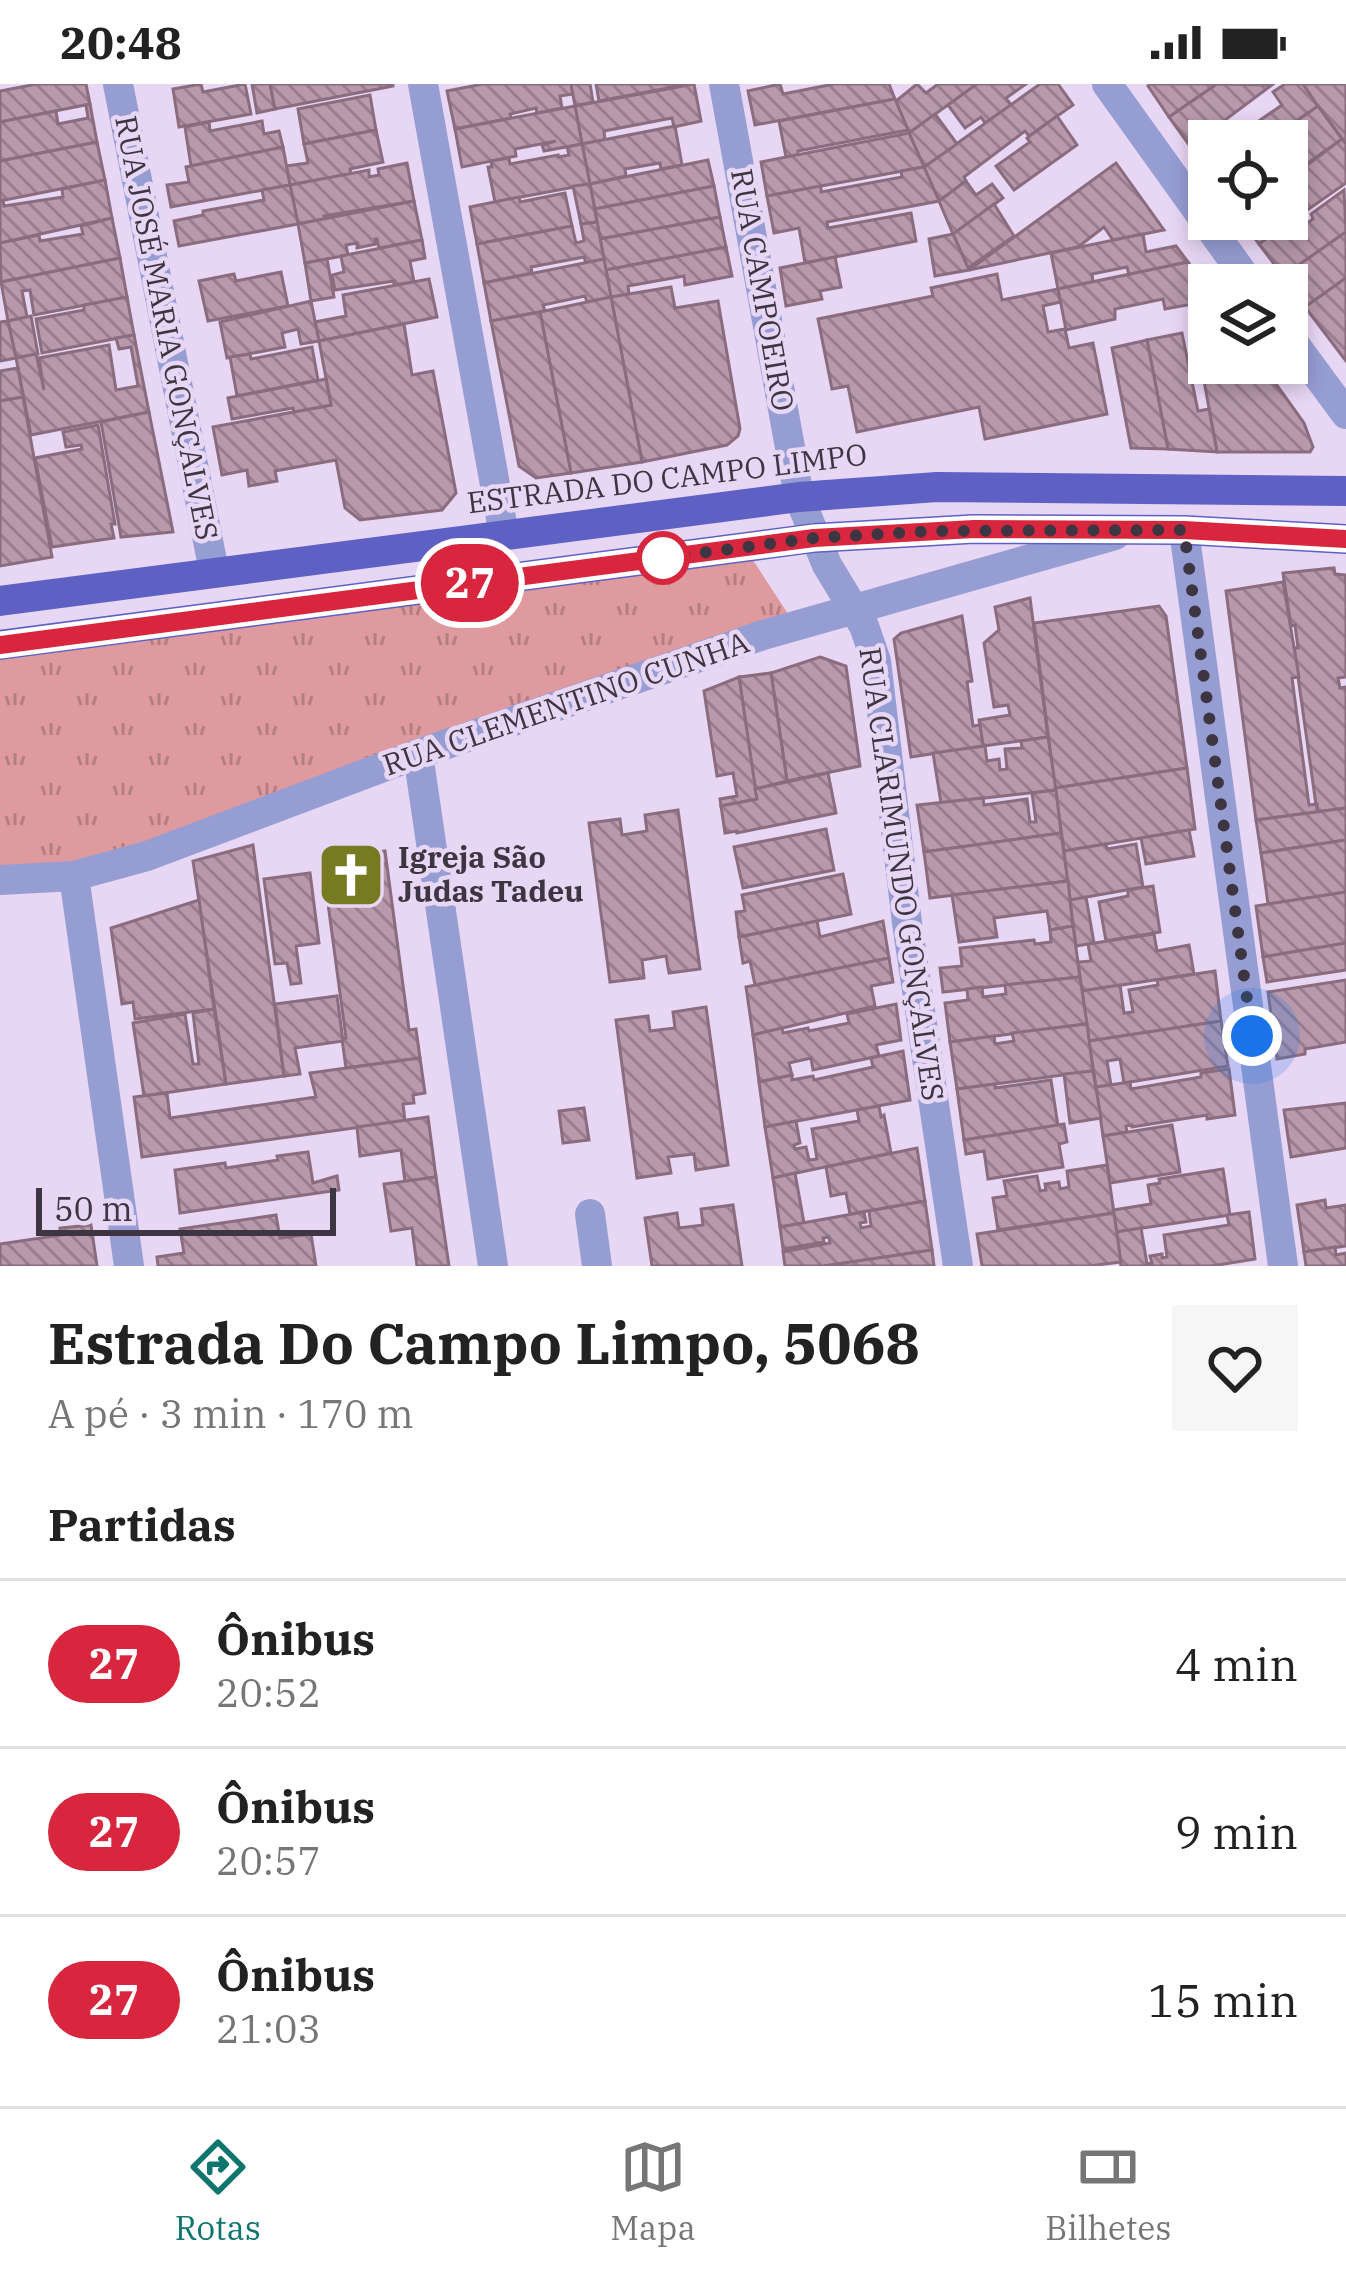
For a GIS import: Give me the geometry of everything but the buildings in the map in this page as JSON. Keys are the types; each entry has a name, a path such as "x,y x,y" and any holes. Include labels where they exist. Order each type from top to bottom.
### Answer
{"main road":[{"name":"ESTRADA DO CAMPO LIMPO","path":"0,601 800,496 937,487 1346,491"},
{"path":"0,645 814,538 974,529 1184,530 1346,539"}],"street":[{"name":"RUA JOSÉ MARIA GONÇALVES","path":"118,84 214,572"},
{"path":"423,84 504,536"},
{"name":"RUA CAMPOEIRO","path":"724,84 800,496"},
{"path":"1107,84 1236,264"},
{"path":"1308,362 1346,414"},
{"name":"RUA CLARIMUNDO GONÇALVES","path":"800,496 814,538 854,608 876,661 907,923 958,1266"},
{"name":"RUA CLEMENTINO CUNHA","path":"0,880 74,876 147,856 418,754 763,635 1136,530"},
{"path":"1184,530 1283,1266"},
{"path":"418,754 494,1266"},
{"path":"74,876 129,1266"},
{"path":"590,1214 597,1266"}],"green space":[{"path":"745,548 796,626 74,867 0,877 0,657"}],"bus line":[{"name":"27","path":"0,645 814,538 974,529 1184,530 1346,539"}],"place":[{"name":"Igreja São Judas Tadeu","path":"351,875"}],"route":[{"path":"663,558 814,538 934,531 1184,530 1252,1036"}]}
